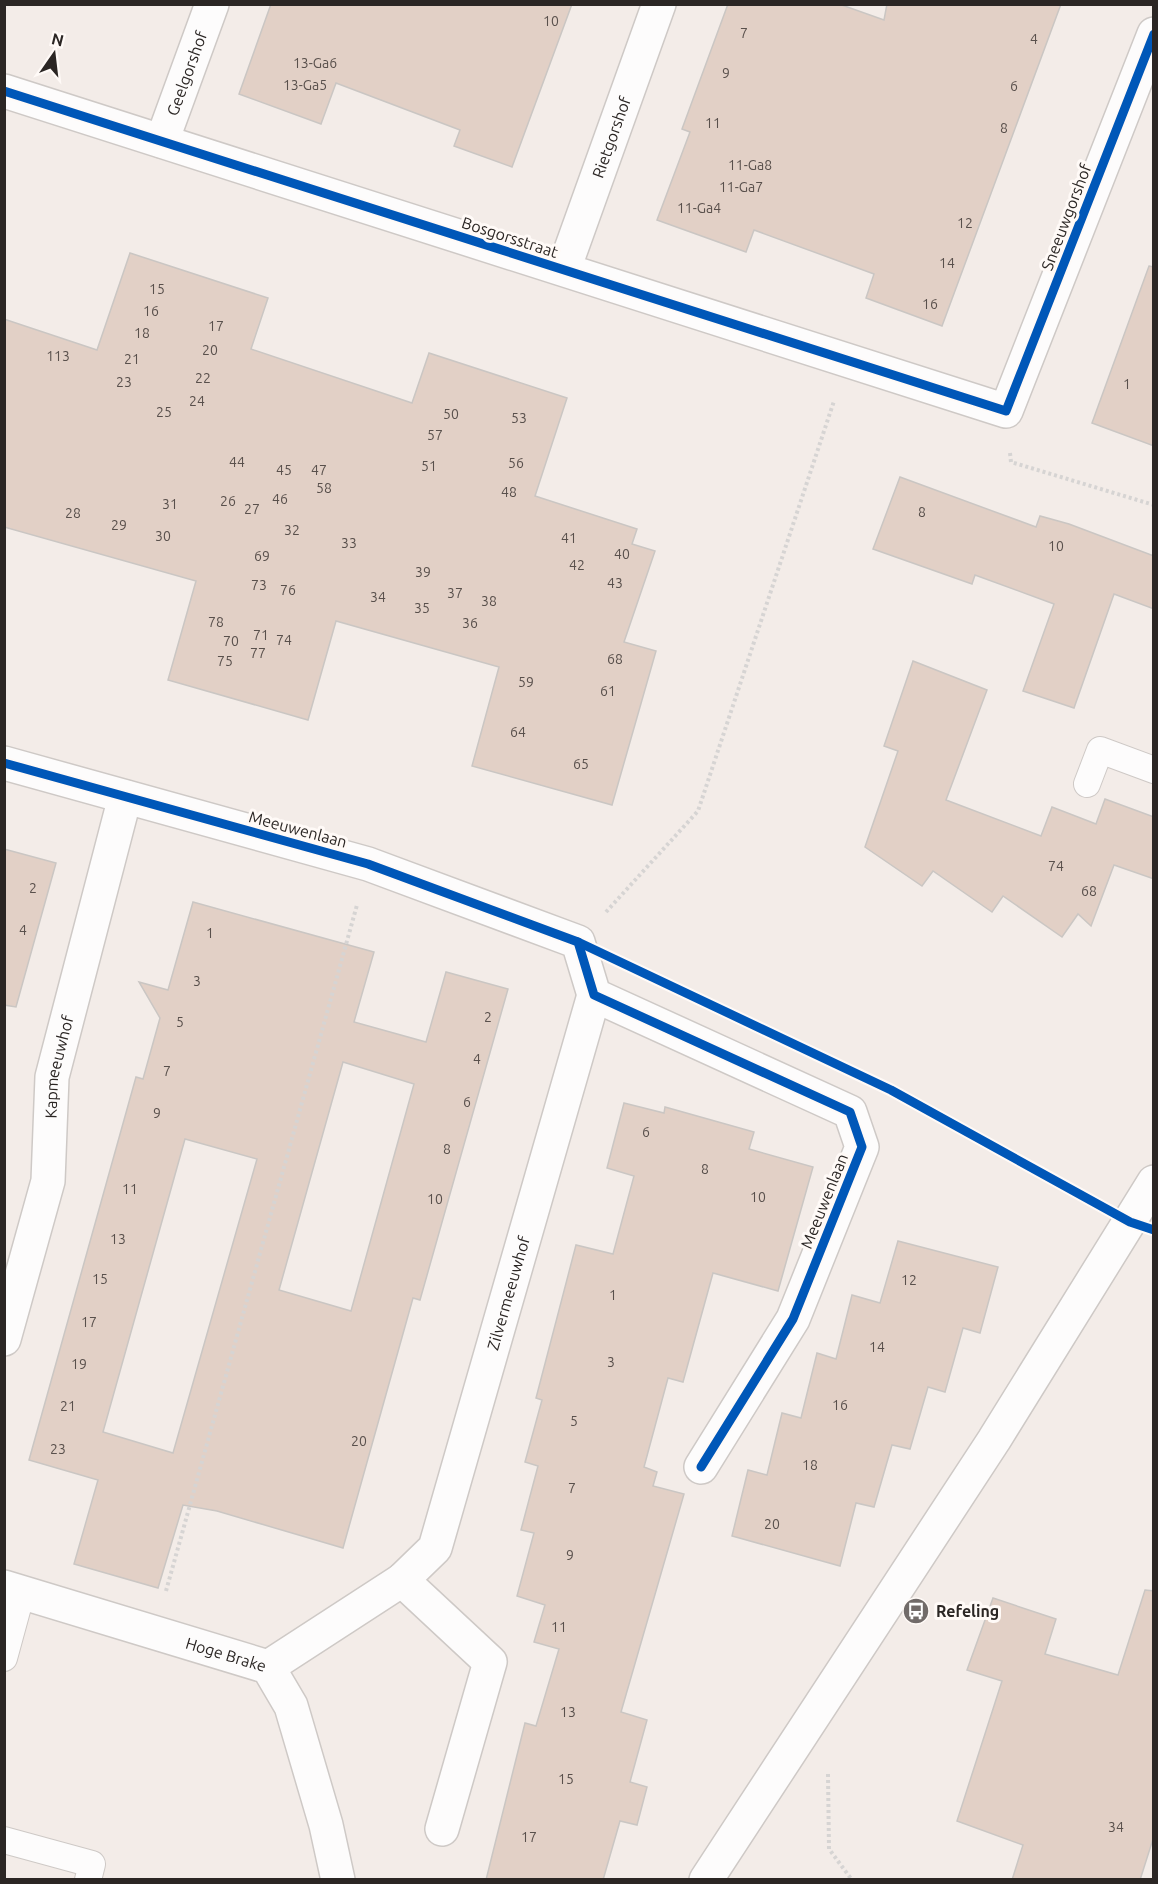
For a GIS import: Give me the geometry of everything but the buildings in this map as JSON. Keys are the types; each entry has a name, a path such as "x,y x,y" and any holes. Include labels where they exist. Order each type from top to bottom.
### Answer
{"street":[{"name":"Geelgorshof","path":"162,141 212,4"},
{"name":"Rietgorshof","path":"564,270 659,4"},
{"name":"Sneeuwgorshof","path":"1006,411 1154,34"},
{"name":"Bosgorsstraat","path":"4,91 1006,411"},
{"name":"Meeuwenlaan","path":"4,763 368,864 578,942"},
{"name":"Kapmeeuwhof","path":"4,1339 48,1181 52,1077 125,797"},
{"path":"578,942 594,995"},
{"name":"Meeuwenlaan","path":"594,995 850,1112 862,1147 793,1319 701,1467"},
{"name":"Zilvermeeuwhof","path":"268,1667 402,1580 435,1548 594,995"},
{"path":"706,1880 994,1440 1154,1182"},
{"path":"402,1580 490,1662 442,1829"},
{"name":"Hoge Brake","path":"13,1590 268,1667 291,1706 326,1825 338,1880"}],"lane":[{"path":"1087,784 1100,750 1154,770"},
{"path":"4,1658 13,1590"},
{"path":"4,1840 92,1864 88,1880"}],"path":[{"path":"578,942 698,811 847,360"},
{"path":"1006,411 1011,462 1154,505"},
{"path":"155,1632 368,864"},
{"path":"814,1714 827,1755 829,1849 852,1880"}],"cycle path":[{"path":"4,91 1006,411 1154,34"},
{"path":"4,763 368,864 578,942 594,995 850,1112 862,1147 793,1319 701,1467"},
{"path":"578,942 891,1090 1130,1222 1154,1230"}],"place":[{"name":"Refeling","path":"916,1611"}]}
